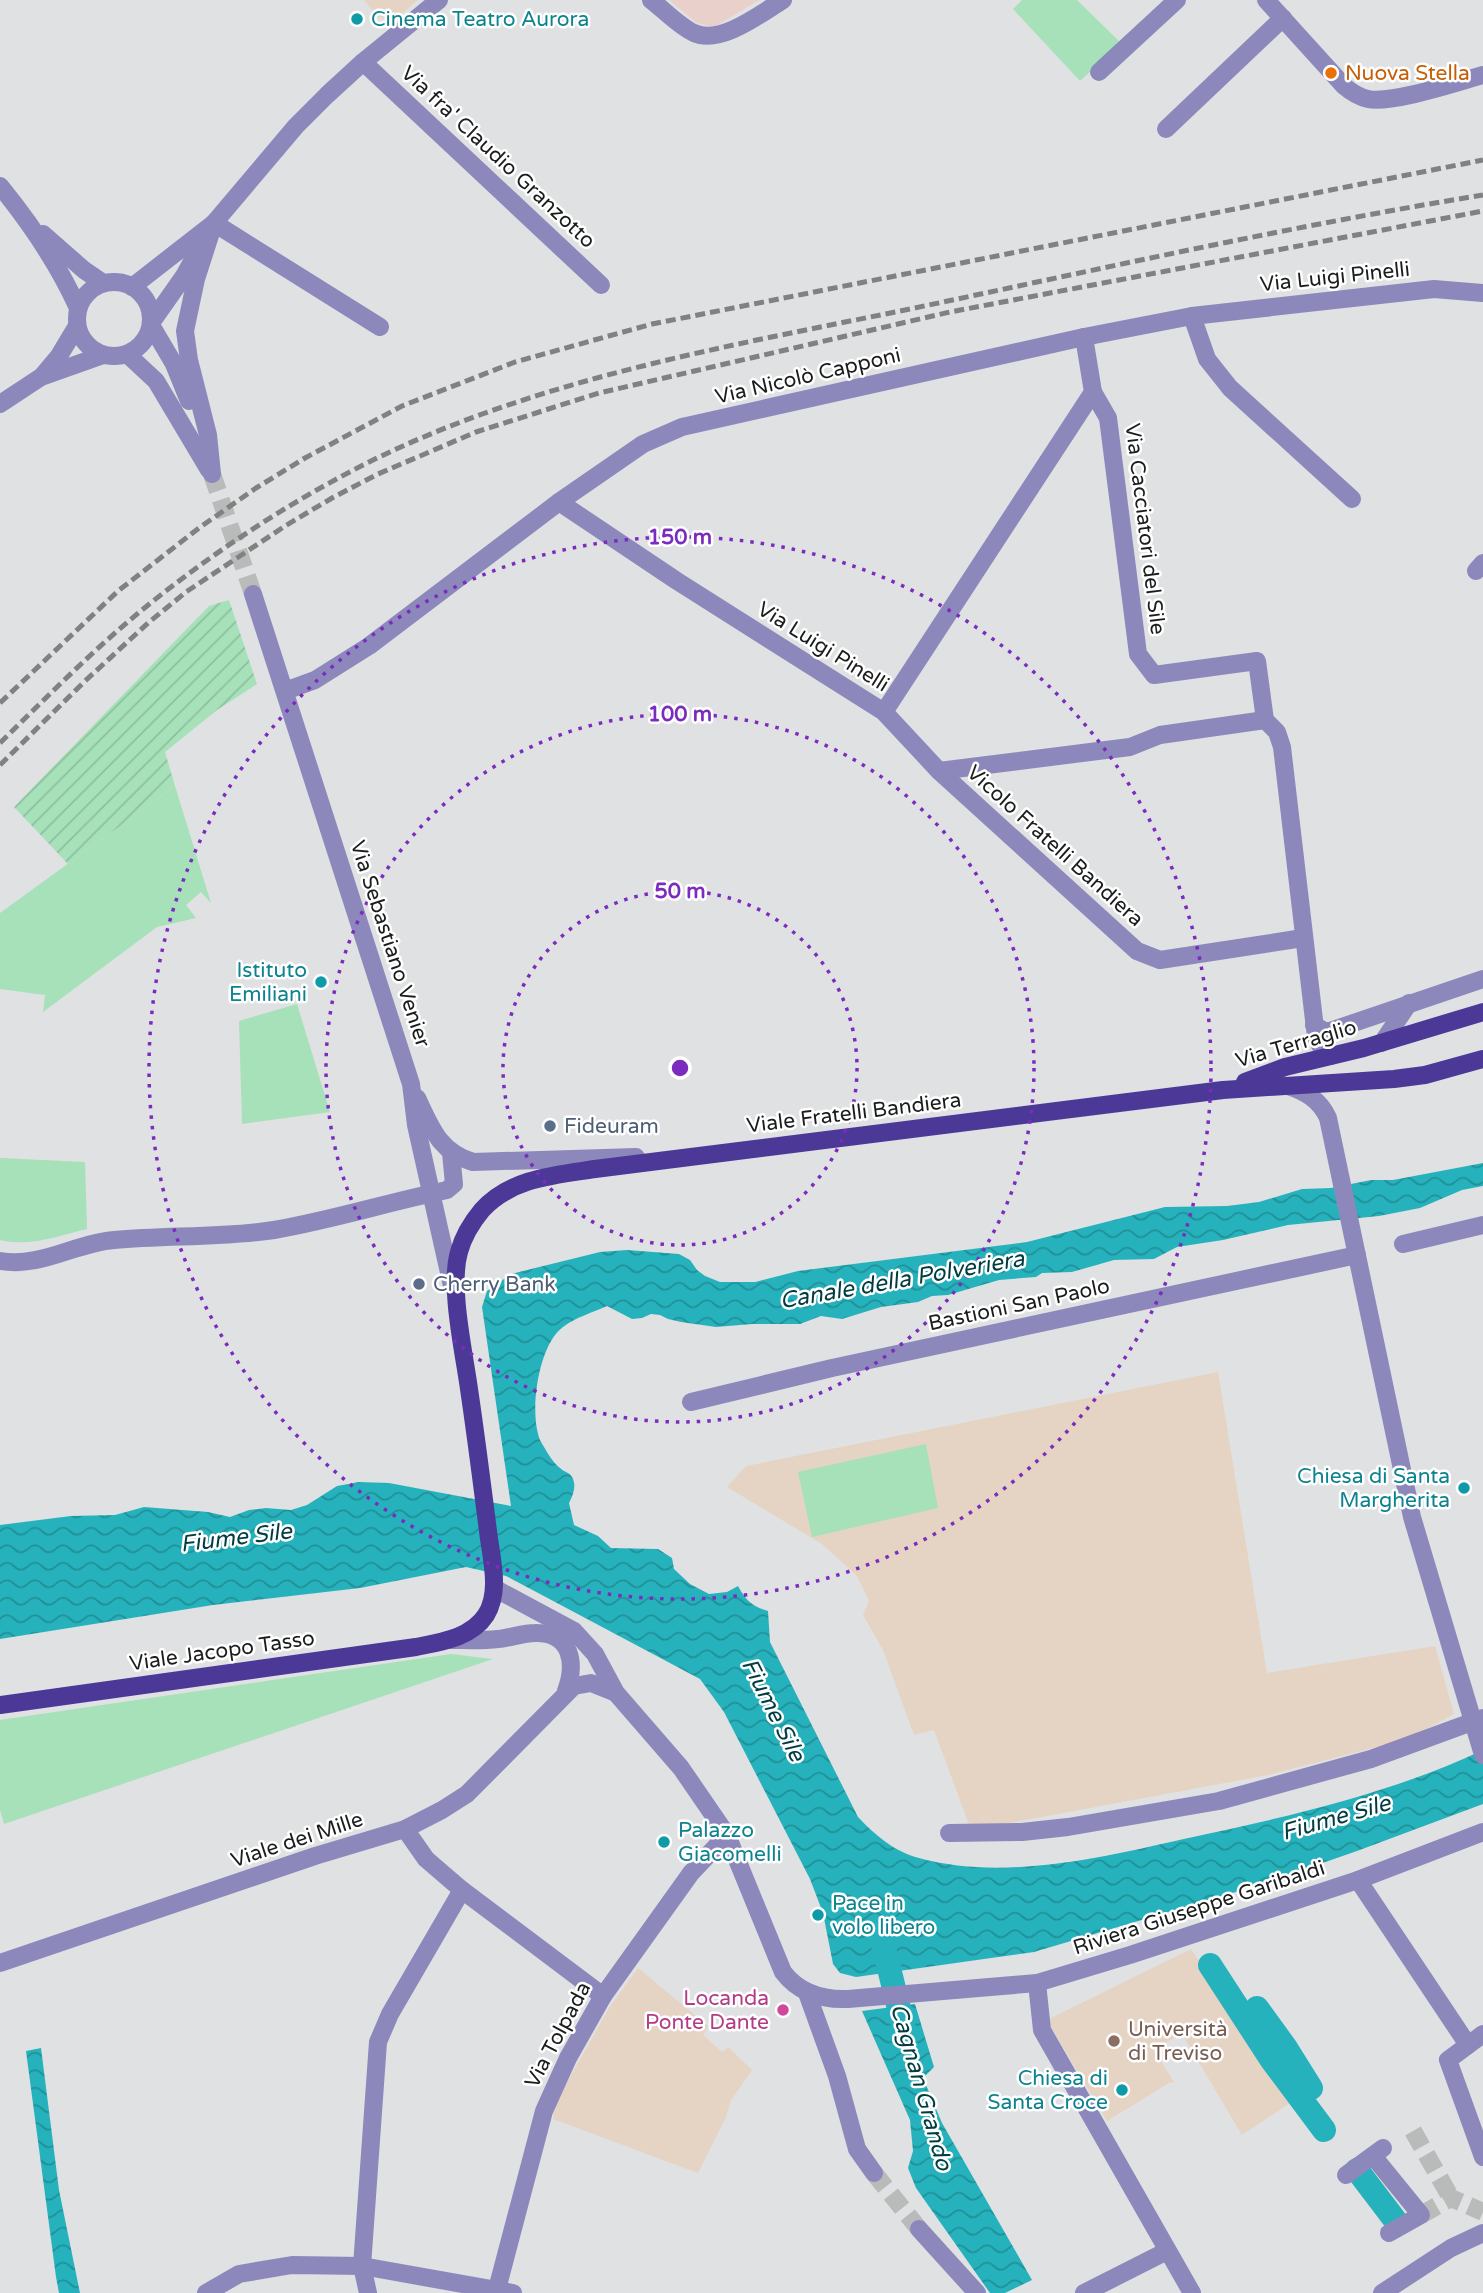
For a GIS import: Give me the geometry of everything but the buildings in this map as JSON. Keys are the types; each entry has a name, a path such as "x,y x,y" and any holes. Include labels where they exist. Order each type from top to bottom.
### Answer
{"main road":[{"name":"Via Terraglio","path":"1223,1090 1285,1067 1382,1043 1483,1012"},
{"name":"Viale Fratelli Bandiera","path":"494,1588 478,1447 458,1315 457,1268 459,1252 471,1224 504,1193 521,1184 556,1175 702,1155 1223,1090 1394,1079 1425,1075 1483,1059"},
{"name":"Viale Jacopo Tasso","path":"0,1705 416,1647 449,1640 468,1632 481,1621 493,1598 494,1588"}],"street":[{"path":"30,222 67,284 83,341 92,350 103,355 113,357 127,354 142,344 151,324 184,276 214,223 296,126 363,62 439,0"},
{"path":"651,0 692,32 706,37 719,35 744,24 783,0"},
{"path":"1098,72 1177,0"},
{"path":"1266,0 1344,86 1369,100 1399,96 1483,75"},
{"path":"1166,129 1283,18"},
{"name":"Via fra' Claudio Granzotto","path":"363,62 601,285"},
{"path":"0,186 30,222 84,270 103,283"},
{"path":"132,287 214,223"},
{"path":"214,223 380,327"},
{"path":"212,474 208,435 189,360 185,331 196,279 214,223"},
{"path":"41,377 59,356 85,295 103,283 114,282 132,287 148,304 151,324 184,384 212,474"},
{"name":"Via Luigi Pinelli","path":"1084,337 1192,316 1434,289 1483,293"},
{"path":"1192,316 1207,359 1230,388 1353,499"},
{"path":"1084,337 1093,392"},
{"name":"Via Nicolò Capponi","path":"559,502 643,444 682,427 1084,337"},
{"path":"127,354 156,381 212,474"},
{"path":"0,404 41,377 103,355"},
{"name":"Via Luigi Pinelli","path":"559,502 677,581 884,712 1093,392"},
{"name":"Via Cacciatori del Sile","path":"1093,392 1108,418 1138,654 1154,675 1257,661 1265,720 1277,732 1282,747 1293,823 1314,1025 1320,1045 1331,1056"},
{"path":"285,691 315,680 369,646 559,502"},
{"name":"Via Sebastiano Venier","path":"253,594 411,1084 416,1125 458,1315"},
{"name":"Vicolo Fratelli Bandiera","path":"884,712 939,771 1137,951 1160,960 1304,938"},
{"path":"939,771 1130,747 1160,735 1265,720"},
{"path":"1314,1025 1324,1031 1330,1031 1483,979"},
{"name":"Via Terraglio","path":"1382,1043 1409,1003"},
{"path":"411,1084 452,1161"},
{"path":"1284,1084 1313,1097 1325,1110 1412,1517 1477,1720 1481,1751"},
{"path":"452,1161 702,1155"},
{"path":"0,1261 13,1263 43,1259 112,1240 219,1236 275,1229 430,1185 452,1161"},
{"path":"1403,1244 1483,1226"},
{"name":"Bastioni San Paolo","path":"691,1402 1356,1249"},
{"path":"494,1588 574,1631 595,1654 616,1693 681,1768 727,1835 783,1972 793,1985 807,1993 837,2076 857,2149 874,2173"},
{"name":"Viale Jacopo Tasso","path":"449,1640 496,1640 537,1633 556,1638 569,1651 572,1660 572,1676 566,1691"},
{"path":"566,1691 574,1686 591,1683 616,1693"},
{"name":"Viale dei Mille","path":"0,1963 316,1856 405,1829 467,1794 566,1691"},
{"path":"949,1833 1021,1832 1109,1821 1219,1801 1371,1759 1477,1720"},
{"path":"405,1829 426,1859 461,1890 603,1996"},
{"name":"Riviera Giuseppe Garibaldi","path":"807,1993 825,1998 848,1999 1037,1983 1358,1880 1483,1832"},
{"name":"Via Tolpada","path":"502,2292 544,2111 568,2058 603,1996 691,1872 727,1835"},
{"path":"1358,1880 1468,2045"},
{"path":"368,2293 362,2266 378,2042 390,2014 461,1890"},
{"path":"1037,1983 1042,2030 1192,2293"},
{"path":"1483,2034 1448,2060 1483,2157"},
{"path":"1346,2175 1378,2152 1421,2215 1389,2233"},
{"path":"919,2229 976,2293"},
{"path":"1382,2293 1442,2253 1483,2233"},
{"path":"1084,2293 1167,2251"},
{"path":"206,2293 239,2274 292,2264 362,2266 502,2292"}],"shaded area":[{"path":"364,0 418,0 395,19 378,17"},
{"path":"669,0 759,0 714,27 697,23"},
{"path":"1218,1372 1267,1673 1435,1646 1454,1714 1408,1739 1268,1775 971,1830 934,1730 914,1735 883,1650 863,1615 869,1601 857,1576 822,1544 727,1487 746,1466"},
{"name":"Università di Treviso","path":"1191,1949 1293,2101 1242,2135 1182,2034 1153,2049 1174,2082 1107,2121 1047,2020"},
{"path":"638,1968 708,2026 703,2035 722,2052 728,2047 752,2070 731,2100 726,2117 698,2173 553,2119 555,2104 609,2008"}],"green space":[{"path":"1022,0 1077,0 1121,43 1080,81 1013,9"},
{"path":"229,600 257,684 217,710 165,752 175,786 68,864 14,807 209,606"},
{"path":"175,786 211,903 201,892 186,905 196,918 157,927 43,1012 45,995 0,989 0,913"},
{"path":"297,1004 330,1112 242,1124 239,1021"},
{"path":"0,1158 85,1162 87,1229 33,1241 0,1240"},
{"path":"926,1444 938,1508 812,1537 798,1472"},
{"path":"451,1654 493,1659 4,1824 0,1810 0,1720"}],"water":[{"path":"1483,1163 1483,1186 1462,1190 1420,1208 1379,1216 1288,1225 1177,1247 1154,1259 1114,1260 1072,1272 1042,1273 1036,1277 999,1280 948,1295 881,1307 842,1319 821,1316 800,1324 716,1327 651,1314 632,1319 607,1306 563,1327 554,1336 542,1364 536,1398 537,1430 552,1459 571,1475 573,1480 574,1490 569,1503 574,1525 598,1536 611,1548 658,1549 672,1558 674,1569 690,1584 709,1594 727,1592 738,1586 750,1602 768,1611 770,1642 858,1817 886,1842 902,1852 953,1865 987,1868 1057,1864 1092,1858 1267,1821 1341,1802 1413,1779 1483,1750 1483,1804 1256,1886 1034,1952 856,1977 840,1973 833,1964 823,1913 810,1879 724,1712 700,1679 506,1576 466,1567 360,1588 213,1605 0,1639 0,1525 71,1516 115,1515 144,1507 208,1512 230,1517 249,1510 266,1508 291,1510 307,1505 337,1486 359,1482 389,1483 511,1506 482,1307 487,1291 511,1274 600,1252 627,1250 679,1254 690,1260 705,1276 720,1282 755,1282 798,1271 1027,1242 1165,1207 1227,1206 1259,1202 1302,1189 1331,1188 1371,1180 1393,1180"},
{"path":"915,2004 934,2067 923,2078 942,2123 1032,2280 1005,2293 990,2293 916,2188 908,2168 913,2151 910,2120 862,2011"},
{"path":"41,2048 59,2190 80,2293 59,2293 56,2277 26,2051"}],"waterway":[{"name":"Cagnan Grando","path":"882,1940 906,2037"},
{"path":"1210,1965 1271,2059 1324,2130"},
{"path":"1257,2008 1311,2088"},
{"path":"1357,2170 1398,2224"}],"tunnel":[{"path":"212,474 253,594"},
{"path":"1413,2131 1451,2198"},
{"path":"874,2173 919,2229"},
{"path":"1421,2215 1451,2198 1483,2212"}],"railway":[{"path":"0,703 118,591 256,488 305,458 402,406 515,362 652,324 1483,160"},
{"path":"0,743 123,626 197,568 312,493 373,460 437,431 569,386 704,351 1267,234 1483,195"},
{"path":"0,765 84,682 186,592 332,498 378,474 476,432 599,393 950,312 1483,211"}],"place":[{"name":"Cinema Teatro Aurora","path":"357,19"},
{"name":"Nuova Stella","path":"1331,73"},
{"name":"Istituto Emiliani","path":"321,982"},
{"name":"Fideuram","path":"550,1126"},
{"name":"Cherry Bank","path":"419,1284"},
{"name":"Chiesa di Santa Margherita","path":"1464,1488"},
{"name":"Palazzo Giacomelli","path":"664,1842"},
{"name":"Pace in volo libero","path":"818,1915"},
{"name":"Locanda Ponte Dante","path":"783,2010"},
{"name":"Università di Treviso","path":"1114,2041"},
{"name":"Chiesa di Santa Croce","path":"1122,2090"}],"water label":[{"name":"Canale della Polveriera","path":"902,1280"},
{"name":"Fiume Sile","path":"236,1538"},
{"name":"Fiume Sile","path":"773,1710"},
{"name":"Fiume Sile","path":"1336,1818"}]}
